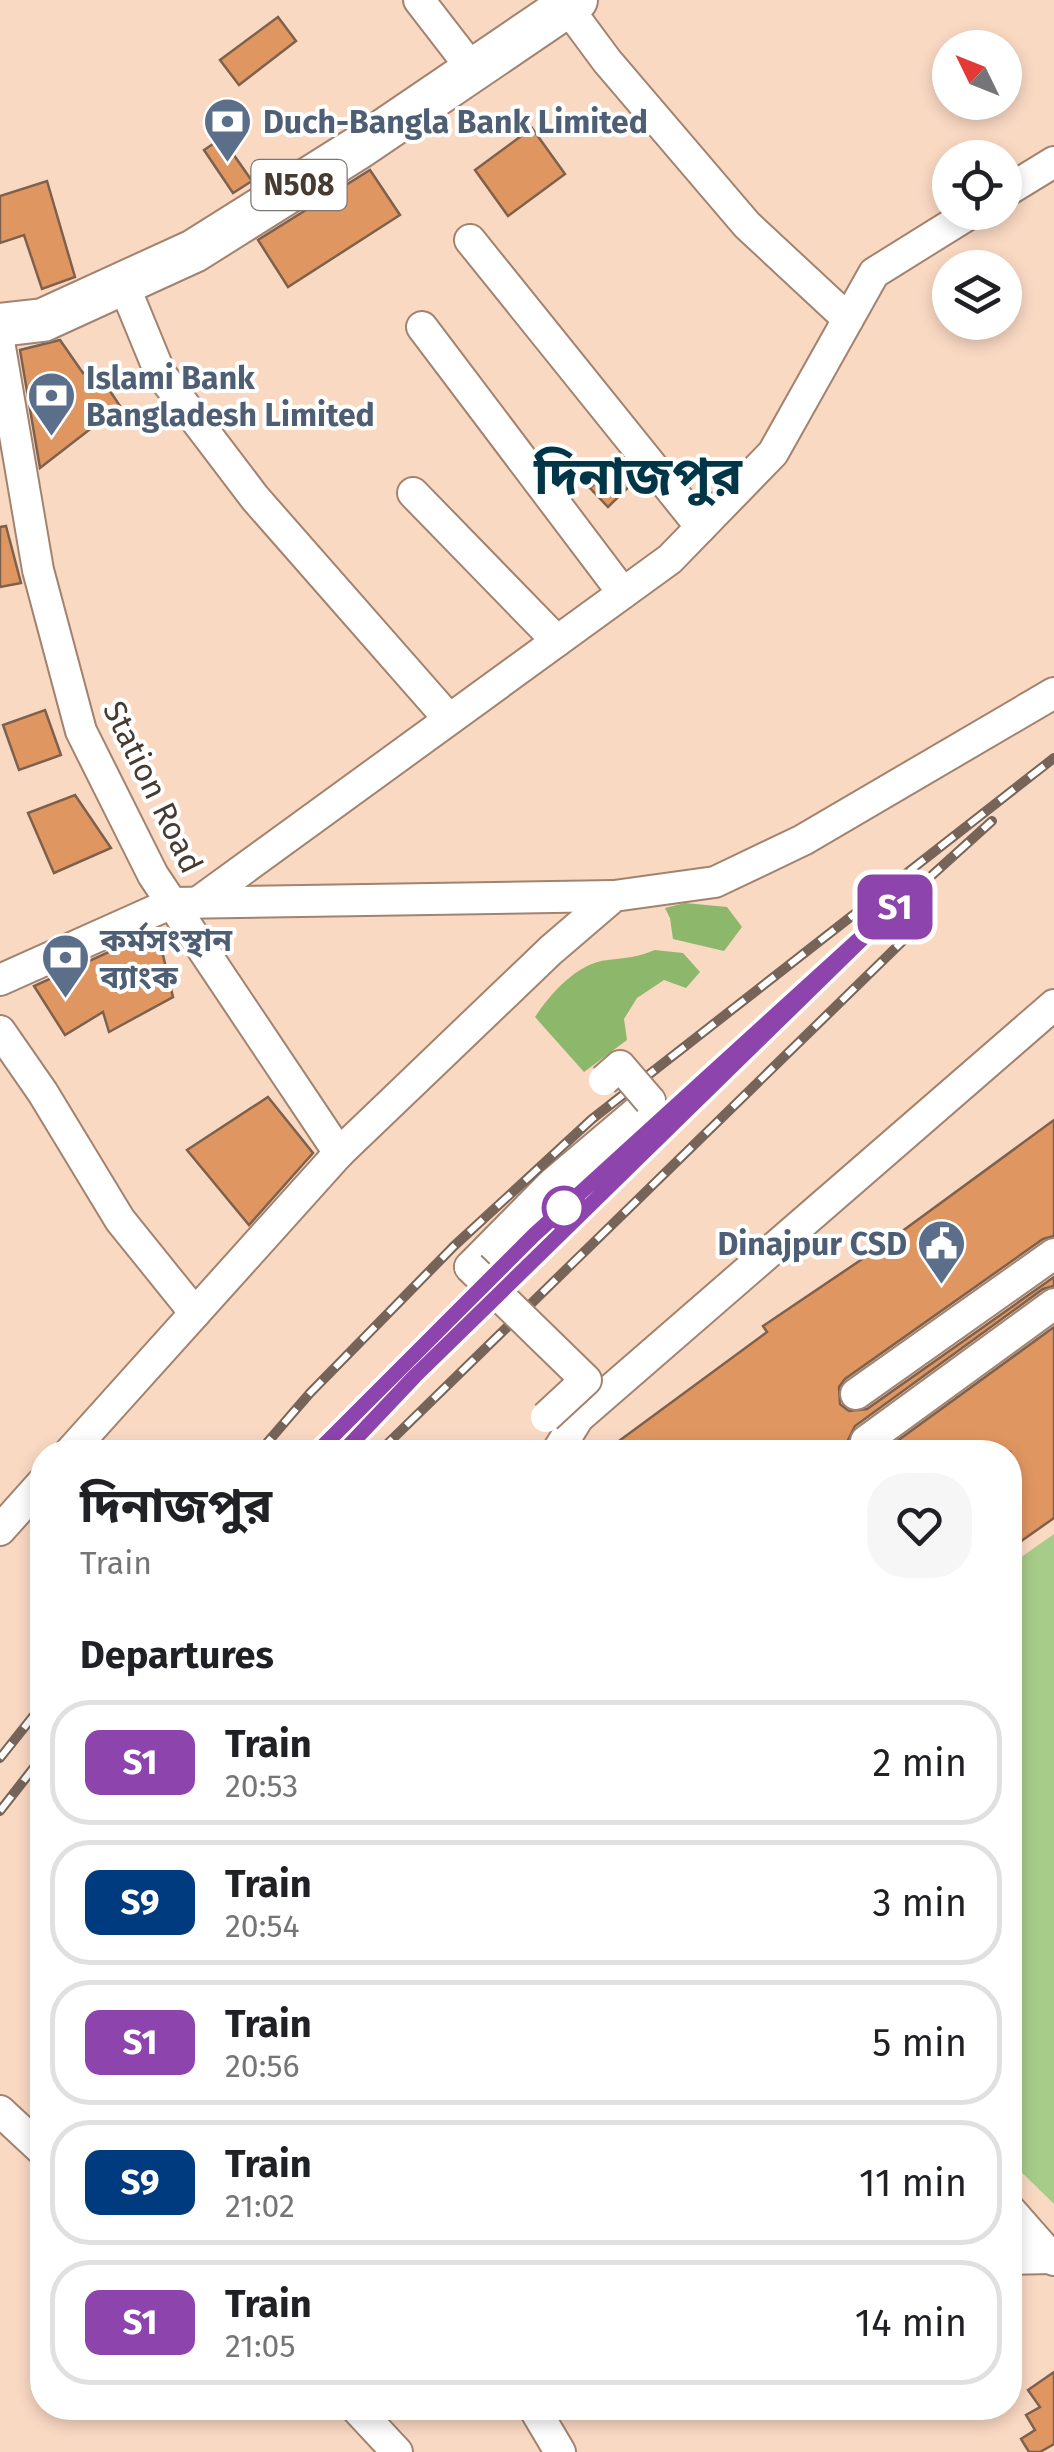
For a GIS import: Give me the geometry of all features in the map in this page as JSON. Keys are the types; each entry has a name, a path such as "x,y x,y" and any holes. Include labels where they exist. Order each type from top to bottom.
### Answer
{"highway":[{"name":"N508","path":"0,325 42,320 194,251 361,146 571,3"}],"street":[{"path":"419,0 473,70"},
{"path":"571,3 607,61 746,225 848,320"},
{"path":"1022,182 1054,162"},
{"path":"0,980 184,903 449,720 670,559 773,454 874,273 943,230"},
{"path":"470,240 701,527"},
{"path":"123,283 160,373 255,498 449,720"},
{"path":"422,327 623,593"},
{"name":"Station Road","path":"0,347 38,570 81,731 153,875 184,903 339,1154"},
{"path":"413,492 557,641"},
{"path":"184,903 614,896 716,882 803,840 1054,692"},
{"path":"81,1440 339,1154 551,950 614,896"},
{"path":"564,1440 578,1418 1054,1004"},
{"path":"0,1030 120,1220 195,1313"},
{"path":"539,1440 546,1417 586,1380 470,1267 552,1184 650,1101 620,1066 604,1080"},
{"path":"856,1394 1054,1254"},
{"path":"992,1350 995,1296"},
{"path":"869,1440 1054,1304"},
{"path":"0,1530 30,1496"},
{"path":"0,2110 30,2139"},
{"path":"1022,2224 1053,2259"},
{"path":"1022,2259 1053,2259"},
{"path":"367,2420 397,2452"},
{"path":"541,2420 560,2452"}],"green space":[{"path":"685,903 727,907 742,927 724,951 673,939 665,908"},
{"path":"655,950 683,953 700,972 686,988 664,980 637,998 624,1019 627,1040 584,1072 535,1017 575,973 597,962"},
{"path":"1054,1534 1054,2204 1022,2173 1022,1557"}],"building":[{"path":"278,17 296,41 239,85 220,60"},
{"path":"532,128 565,174 508,216 475,170"},
{"name":"Duch-Bangla Bank Limited","path":"222,138 252,181 233,193 204,150"},
{"path":"370,170 400,215 288,287 258,240"},
{"path":"47,181 75,277 42,289 24,235 0,243 0,196"},
{"name":"Islami Bank Bangladesh Limited","path":"60,340 83,373 94,367 120,406 40,468 20,350"},
{"path":"622,458 638,478 608,507 590,488"},
{"path":"6,526 21,583 0,587 0,527"},
{"path":"45,710 61,755 19,770 3,725"},
{"path":"75,795 111,848 54,873 28,813"},
{"path":"157,930 173,997 109,1032 103,1012 65,1035 34,986"},
{"path":"268,1097 313,1153 249,1225 187,1150"},
{"path":"1054,1120 1054,1236 1043,1239 845,1379 839,1387 840,1404 849,1411 867,1409 1054,1277 1054,1286 1043,1289 855,1426 848,1440 620,1440 767,1332 763,1326 886,1243"},
{"path":"1054,1327 1054,1518 1022,1541 1022,1440 899,1440"},
{"path":"1054,2372 1054,2444 1040,2452 1029,2452 1021,2439 1035,2430 1026,2415 1040,2407 1028,2390"}],"railway":[{"path":"269,1440 454,1246 592,1119 1054,758"},
{"path":"329,1440 534,1235 992,821"},
{"path":"391,1440 911,933"},
{"path":"355,1440 623,1174"},
{"path":"0,1758 30,1720"},
{"path":"0,1811 30,1772"}],"train":[{"name":"S1","path":"329,1440 534,1235 902,900 415,1376 354,1440"}],"place":[{"name":"Duch-Bangla Bank Limited","path":"228,164"},
{"name":"Islami Bank Bangladesh Limited","path":"51,438"},
{"name":"কর্মসংস্থান ব্যাংক","path":"65,1000"},
{"name":"Dinajpur CSD","path":"942,1286"}],"district":[{"name":"দিনাজপুর","path":"638,476"}]}
